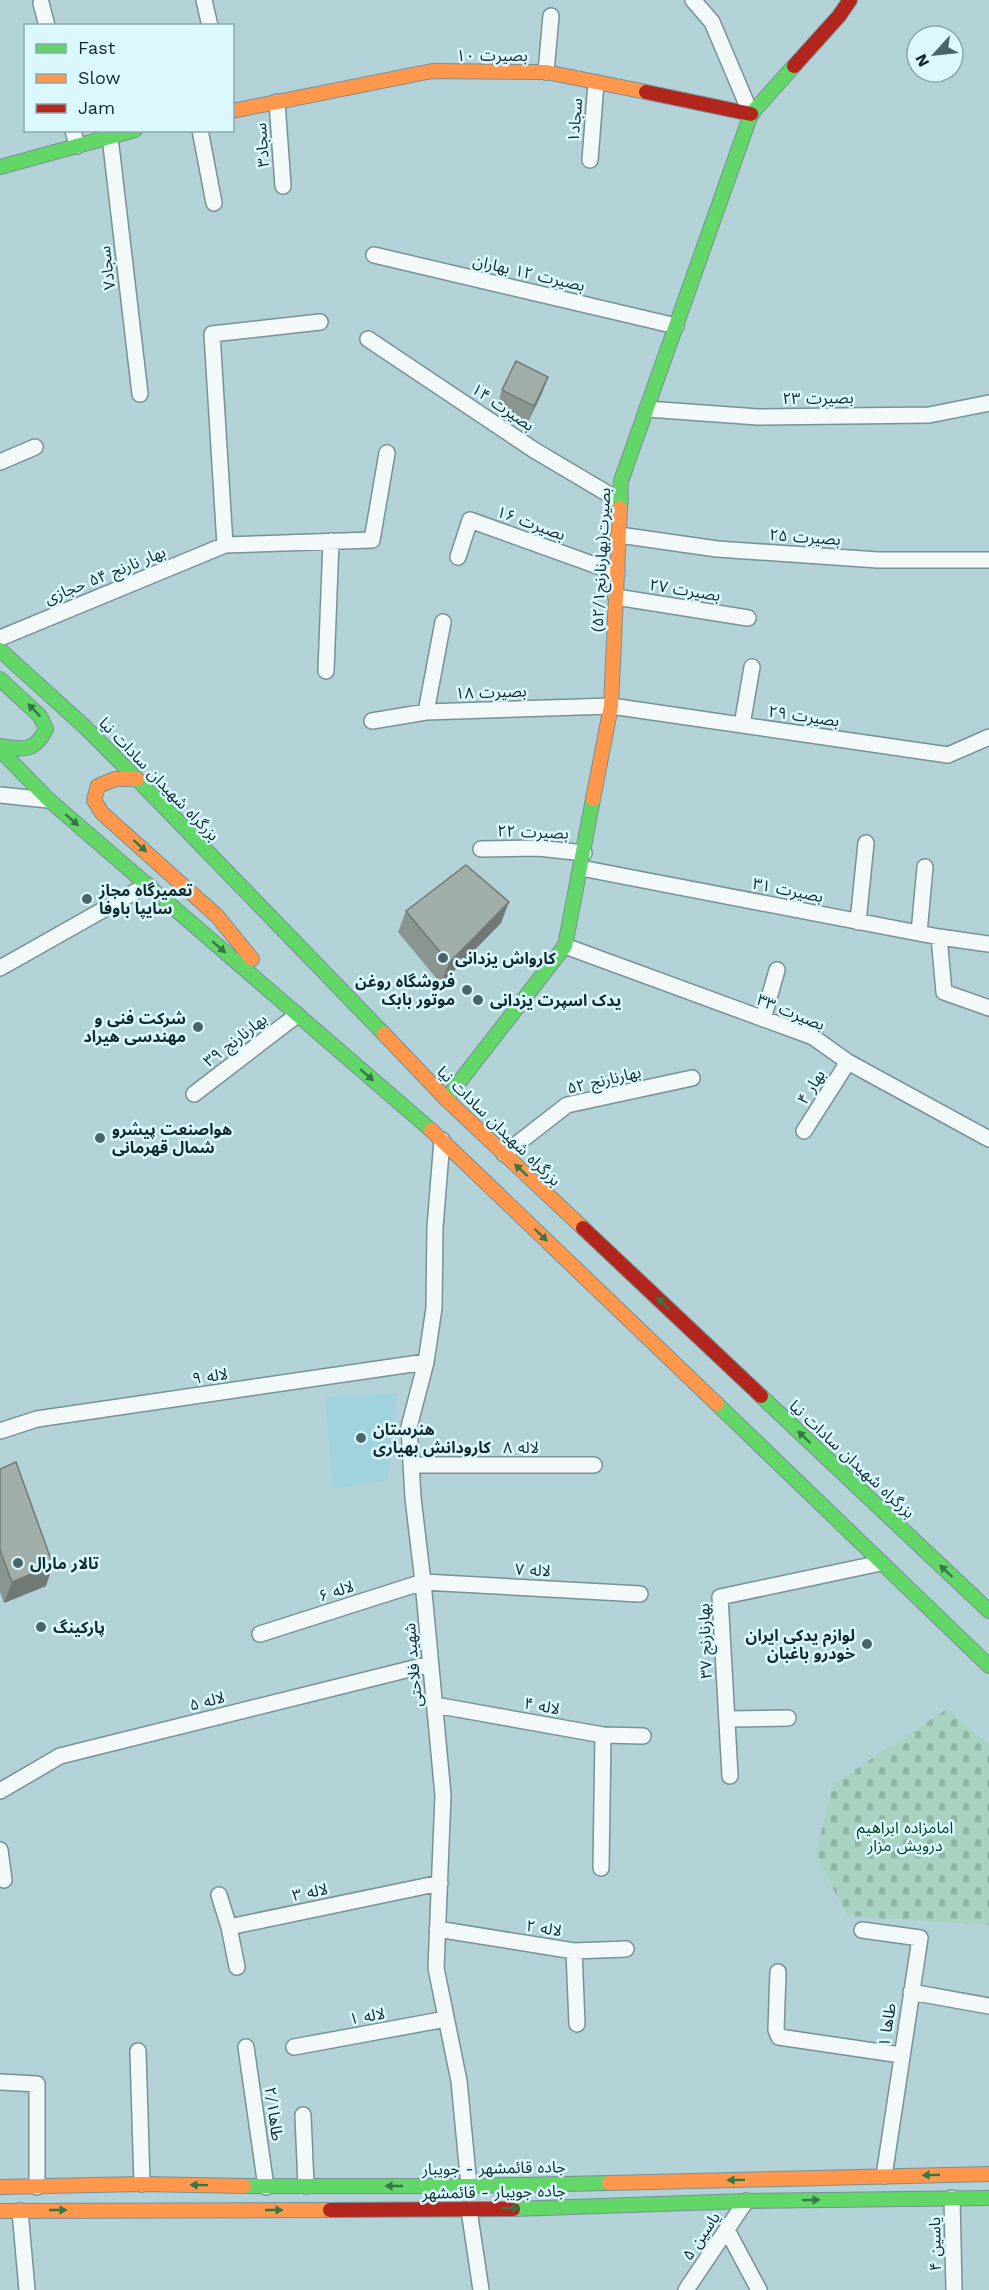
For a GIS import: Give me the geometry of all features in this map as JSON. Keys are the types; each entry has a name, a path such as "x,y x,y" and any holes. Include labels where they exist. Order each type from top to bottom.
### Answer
{"main road":[{"name":"بصیرت(بهارنارنج۵۲/۱)","path":"446,1099 565,946 611,706 621,481 751,114 839,16 849,0"},
{"name":"بصیرت ۱۰","path":"234,111 432,71 546,72 751,114"},
{"path":"0,167 128,132"},
{"name":"بزرگراه شهیدان سادات نیا","path":"0,650 86,727 446,1099 989,1611"},
{"path":"0,679 40,716 46,729 41,741 33,747 21,750 0,748"},
{"path":"0,748 49,800 442,1140 989,1666"},
{"path":"137,779 114,779 98,786 94,800 102,813 217,916 297,1015"},
{"name":"جاده قائمشهر - جویبار","path":"0,2187 142,2184 266,2187 469,2186 989,2174"},
{"name":"جاده جویبار - قائمشهر","path":"0,2211 469,2210 746,2201 989,2198"}],"street":[{"path":"204,0 210,24"},
{"path":"693,0 712,22 751,114"},
{"path":"41,3 46,24"},
{"path":"546,72 550,16"},
{"name":"سجاد۱","path":"590,160 596,82"},
{"name":"سجاد۳","path":"276,102 283,186"},
{"path":"74,132 77,146"},
{"path":"200,132 214,203"},
{"name":"سجاد۷","path":"110,137 140,394"},
{"name":"بصیرت ۱۲ بهاران","path":"374,255 676,326"},
{"path":"320,322 212,334 225,545 372,540 387,453"},
{"name":"بصیرت ۱۴","path":"368,339 516,429 621,501"},
{"name":"بصیرت ۲۳","path":"647,409 758,417 929,415 989,404"},
{"path":"0,462 35,447"},
{"name":"بصیرت ۱۶","path":"458,557 470,520 617,573"},
{"name":"بصیرت ۲۵","path":"619,536 717,549 855,559 989,560"},
{"path":"326,671 332,541"},
{"name":"بهار نارنج ۵۴ حجازی","path":"0,638 225,545"},
{"name":"بصیرت ۲۷","path":"616,597 748,618"},
{"path":"426,712 443,622"},
{"path":"742,725 752,667"},
{"name":"بصیرت ۱۸","path":"372,721 426,712 611,706"},
{"name":"بصیرت ۲۹","path":"611,706 948,755 989,737"},
{"path":"0,795 49,800"},
{"path":"858,922 866,843"},
{"name":"بصیرت ۲۲","path":"481,849 538,848 582,860"},
{"name":"بصیرت ۳۱","path":"582,860 858,922 939,938 989,944"},
{"path":"919,933 925,867"},
{"path":"0,968 147,885"},
{"path":"939,938 944,992 989,1008"},
{"name":"بصیرت ۳۳","path":"565,946 813,1037 848,1062 989,1139"},
{"path":"762,1019 777,970"},
{"name":"بهارنارنج ۳۹","path":"194,1094 297,1015"},
{"name":"بهار ۴","path":"804,1131 848,1062"},
{"name":"بهارنارنج ۵۲","path":"504,1154 567,1105 692,1078"},
{"name":"شهید فلاحتی","path":"442,1140 435,1227 434,1308 426,1362 409,1427 413,1498 443,1795 436,1968 459,2080 469,2186"},
{"name":"لاله ۹","path":"0,1431 37,1419 426,1362"},
{"name":"لاله ۸","path":"411,1465 594,1466"},
{"name":"بهارنارنج ۳۷","path":"730,1776 720,1597 881,1563"},
{"name":"لاله ۷","path":"423,1582 640,1594"},
{"name":"لاله ۶","path":"260,1634 423,1582"},
{"name":"لاله ۵","path":"0,1791 60,1756 430,1664"},
{"name":"لاله ۴","path":"435,1705 603,1735 643,1736"},
{"path":"727,1719 788,1718"},
{"path":"601,1868 603,1735"},
{"path":"0,1850 4,1880"},
{"name":"لاله ۳","path":"229,1927 440,1883"},
{"path":"219,1895 229,1927 237,1967"},
{"name":"لاله ۲","path":"437,1929 574,1951 577,2024"},
{"name":"طاها ۱","path":"862,1930 920,1938 884,2176"},
{"path":"574,1951 626,1949"},
{"path":"778,1972 776,2030 779,2037 901,2055"},
{"path":"911,1992 989,2006"},
{"name":"لاله ۱","path":"294,2047 446,2019"},
{"name":"طاها۲/۱","path":"246,2047 266,2187"},
{"path":"138,2051 142,2184"},
{"path":"0,2082 37,2084 38,2187"},
{"path":"303,2115 306,2186"},
{"name":"یاسین ۴","path":"952,2198 954,2290"},
{"name":"یاسین ۵","path":"686,2290 746,2201"},
{"path":"469,2210 481,2290"},
{"path":"20,2211 27,2290"},
{"path":"727,2230 759,2290"}],"shaded area":[{"name":"هنرستان کارودانش بهیاری","path":"397,1393 388,1480 333,1489 325,1397"}],"green space":[{"name":"امامزاده ابراهیم درویش مزار","path":"947,1709 989,1745 989,1925 847,1916 816,1855 832,1785"}],"building":[{"path":"516,361 548,377 534,406 502,390"},
{"name":"کارواش یزدانی","path":"466,865 509,902 449,963 406,911"},
{"path":"16,1462 53,1565 12,1582 0,1550 0,1469"}],"traffic: fast":[{"path":"620,508 621,481 751,114 794,66"},
{"path":"0,167 128,132"},
{"path":"0,650 85,727 384,1034"},
{"path":"0,679 40,716 46,729 37,742 28,748 0,746"},
{"path":"0,750 49,800 431,1130"},
{"path":"446,1099 565,946 593,799"},
{"path":"761,1396 989,1611"},
{"path":"717,1404 989,1666"},
{"path":"244,2186 469,2186 609,2183"},
{"path":"513,2209 746,2201 989,2198"}],"traffic: slow":[{"path":"234,111 432,71 546,72 646,92"},
{"path":"593,799 611,706 620,508"},
{"path":"137,779 115,779 98,786 94,800 102,813 217,916 252,959"},
{"path":"384,1034 446,1099 583,1228"},
{"path":"431,1130 717,1404"},
{"path":"609,2183 989,2174"},
{"path":"0,2187 142,2184 244,2186"},
{"path":"0,2211 330,2210"}],"traffic: jam":[{"path":"794,66 839,16 850,0"},
{"path":"646,92 751,114"},
{"path":"583,1228 761,1396"},
{"path":"330,2210 513,2209"}],"place":[{"name":"تعمیرگاه مجاز سایپا باوفا","path":"87,899"},
{"name":"کارواش یزدانی","path":"443,958"},
{"name":"فروشگاه روغن موتور بابک","path":"467,990"},
{"name":"یدک اسپرت یزدانی","path":"478,1000"},
{"name":"شرکت فنی و مهندسی هیراد","path":"198,1027"},
{"name":"هواصنعت پیشرو شمال قهرمانی","path":"100,1138"},
{"name":"هنرستان کارودانش بهیاری","path":"361,1438"},
{"name":"تالار مارال","path":"18,1563"},
{"name":"پارکینگ","path":"41,1627"},
{"name":"لوازم یدکی ایران خودرو باغبان","path":"867,1644"}]}
